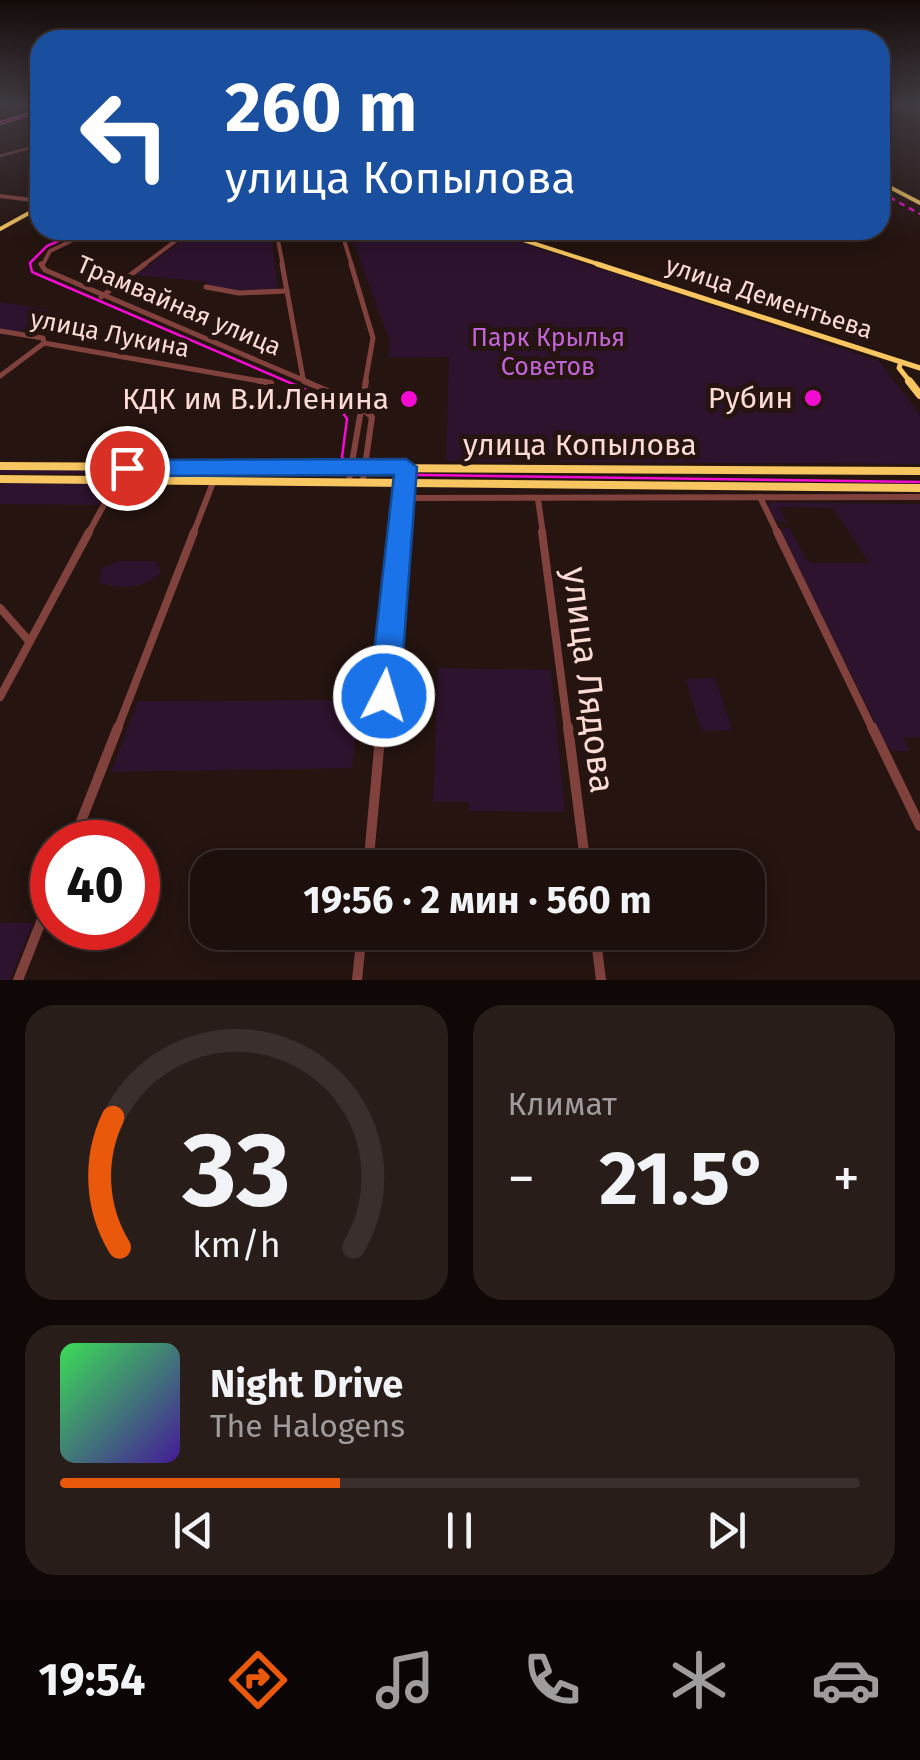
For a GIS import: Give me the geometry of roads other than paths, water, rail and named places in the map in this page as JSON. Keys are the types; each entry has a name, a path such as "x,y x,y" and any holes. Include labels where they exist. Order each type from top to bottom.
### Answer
{"main road":[{"path":"890,187 920,203"},
{"path":"0,229 30,210"},
{"name":"улица Дементьева","path":"523,240 920,368"},
{"path":"901,362 899,368 920,395"},
{"name":"улица Копылова","path":"0,466 920,471"},
{"path":"545,467 535,474 540,482 548,484"},
{"name":"улица Копылова","path":"0,479 215,478 920,488"}],"street":[{"path":"0,196 30,202"},
{"name":"Трамвайная улица","path":"73,240 50,251 42,264 52,274 303,379 363,409"},
{"path":"101,297 177,240"},
{"path":"278,240 303,379"},
{"path":"341,240 373,331 349,480"},
{"path":"206,287 239,293 288,291"},
{"name":"улица Лукина","path":"0,331 44,338 44,344 271,384"},
{"path":"0,376 44,344"},
{"path":"363,409 372,417 364,480"},
{"path":"370,850 406,467"},
{"path":"82,820 215,478"},
{"path":"0,697 118,479"},
{"path":"692,486 698,499"},
{"path":"760,496 920,826"},
{"name":"улица Копылова","path":"403,498 920,497"},
{"name":"улица Лядова","path":"538,499 584,850"},
{"path":"0,608 29,642"},
{"path":"18,980 30,950"},
{"path":"358,980 360,950"},
{"path":"597,950 601,980"}],"tram line":[{"path":"60,240 47,246 30,263 32,272 337,403 347,419 342,457 357,474 920,482"}],"railway":[{"path":"890,198 920,214"}],"place":[{"name":"Рубин","path":"813,398"},
{"name":"КДК им В.И.Ленина","path":"409,399"}],"park label":[{"name":"Парк Крылья Советов","path":"548,352"}]}
